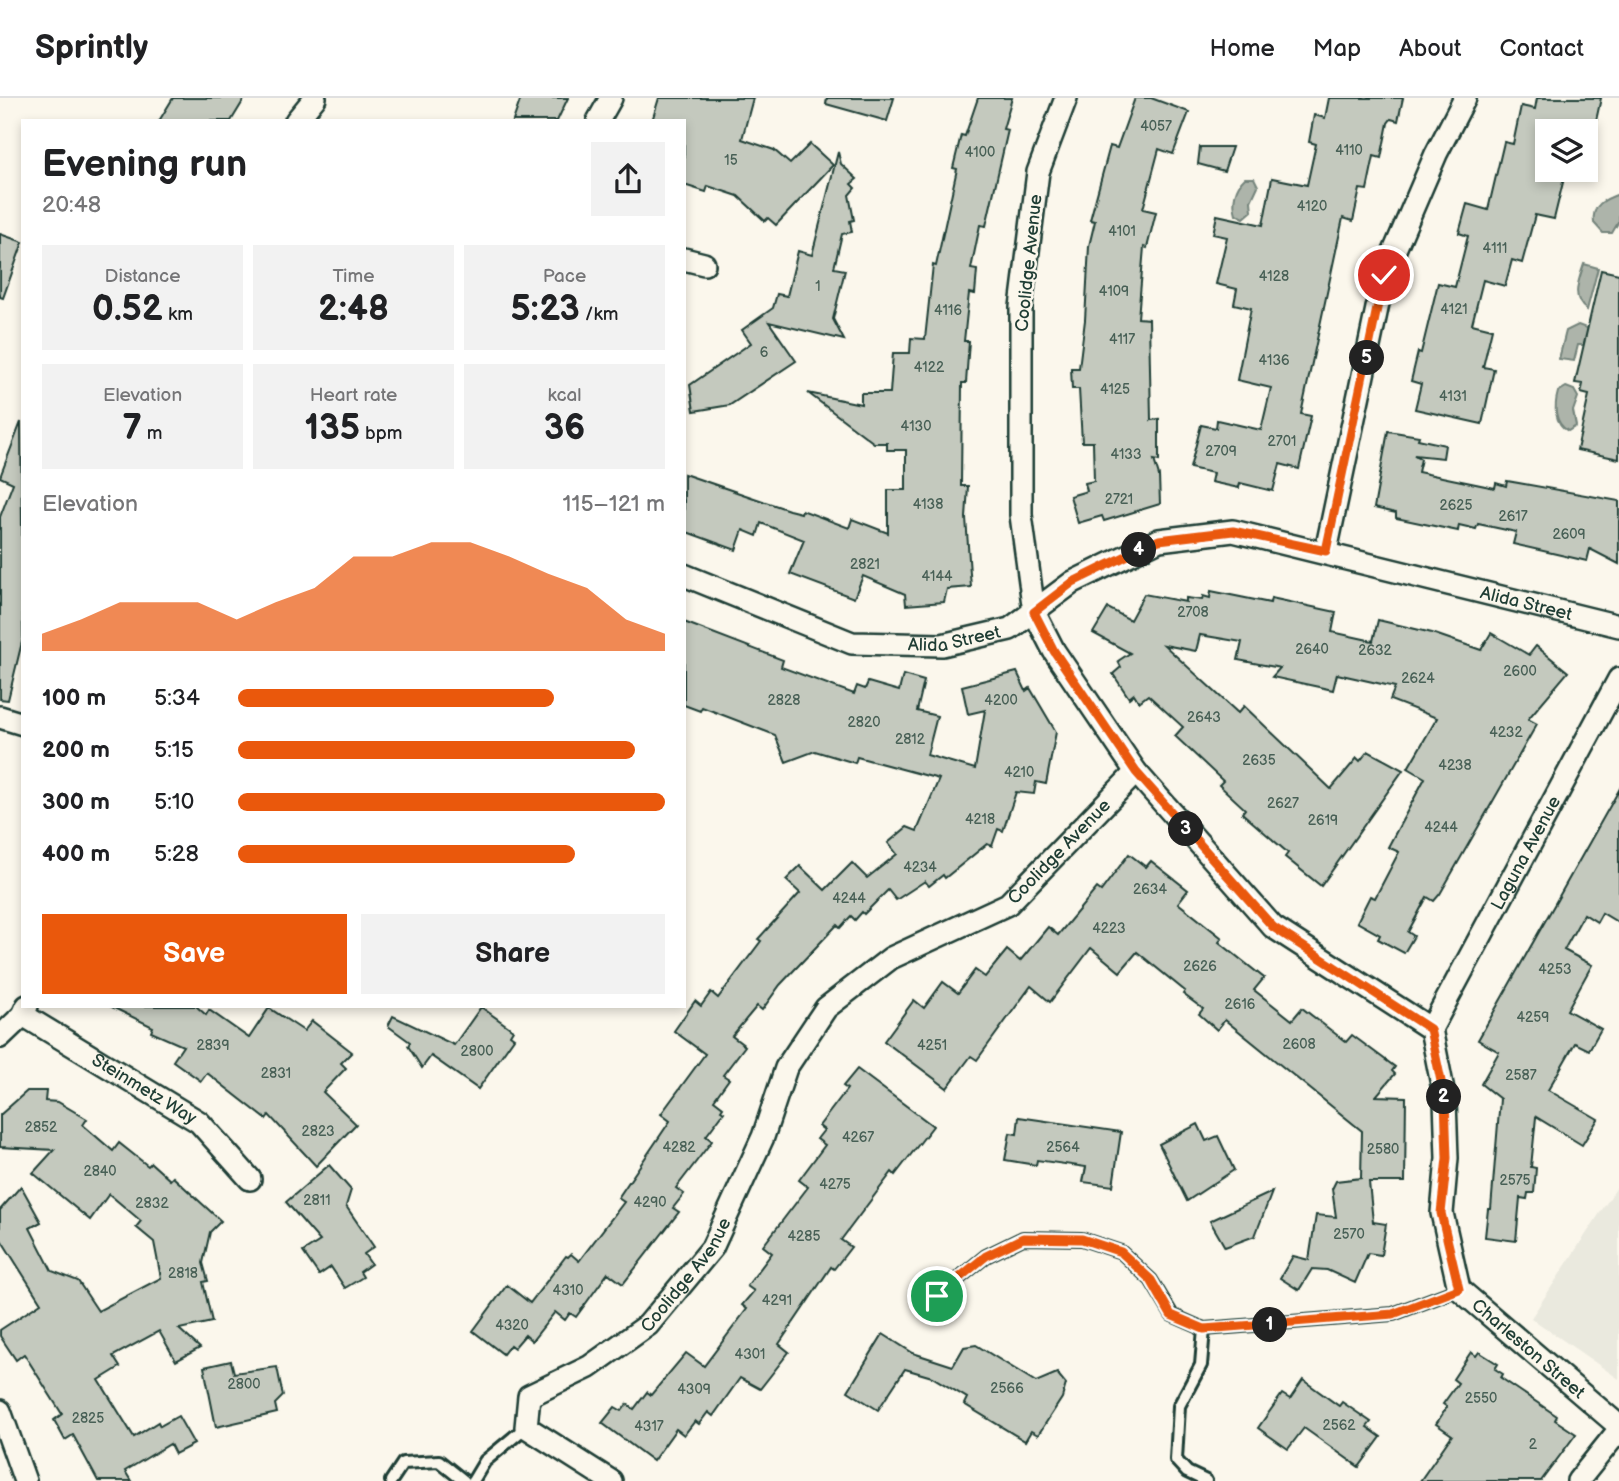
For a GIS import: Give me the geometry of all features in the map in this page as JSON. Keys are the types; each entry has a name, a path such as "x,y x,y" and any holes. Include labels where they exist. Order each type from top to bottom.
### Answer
{"street":[{"path":"298,119 315,98"},
{"path":"599,119 611,98"},
{"name":"Coolidge Avenue","path":"526,1427 529,1396 589,1367 648,1325 712,1248 763,1137 786,1068 826,1007 891,958 1009,904 1136,772 1054,651 1034,612 1021,515 1021,307 1038,172 1066,98"},
{"path":"1326,551 1384,275 1436,154 1465,98"},
{"name":"Alida Street","path":"686,576 852,643 942,645 1010,629 1073,582 1159,540 1233,531 1326,551 1619,626"},
{"name":"Laguna Avenue","path":"1430,1029 1619,679"},
{"path":"0,717 21,723"},
{"path":"1136,772 1273,927 1430,1029"},
{"path":"0,1037 25,1011"},
{"name":"Steinmetz Way","path":"25,1011 108,1069 199,1122 250,1180"},
{"name":"Charleston Street","path":"1430,1029 1445,1100 1447,1158 1441,1213 1459,1289 1619,1428"},
{"path":"0,1411 25,1481"},
{"path":"526,1427 611,1481"},
{"path":"1578,1481 1619,1428"}],"lane":[{"path":"937,1296 986,1256 1023,1238 1082,1239 1121,1252 1151,1280 1171,1315 1204,1329 1393,1314 1459,1289"},
{"path":"1204,1329 1201,1365 1179,1406 1176,1460 1187,1472 1206,1481"},
{"path":"473,1481 485,1461 526,1427"},
{"path":"391,1481 403,1463 439,1461 464,1481"}],"shaded area":[{"path":"1245,178 1254,178 1258,186 1251,201 1252,211 1244,218 1236,214 1234,204 1235,194"},
{"path":"1619,194 1619,221 1612,233 1603,233 1594,223 1597,207"},
{"path":"1584,264 1598,268 1587,310 1577,294"},
{"path":"1578,325 1589,329 1584,345 1578,345 1574,361 1559,359 1566,331"},
{"path":"1566,387 1574,390 1578,397 1573,411 1576,426 1568,431 1560,424 1556,408 1558,392"},
{"path":"1619,1184 1619,1379 1531,1318"}],"building":[{"path":"173,98 245,98 232,119 160,119"},
{"path":"521,98 568,98 558,119 514,119"},
{"path":"659,98 753,98 742,139 774,150 790,164 810,144 833,165 776,225 768,218 765,221 738,196 708,186 706,192 686,186 686,119 653,119"},
{"path":"827,98 894,98 887,121 826,104"},
{"path":"978,98 1012,98 1003,129 1008,130 986,226 980,225 971,269 977,270 975,294 969,293 964,341 969,341 966,383 962,383 961,486 968,486 966,518 971,587 947,589 944,602 906,605 905,594 863,576 854,598 790,574 804,540 761,523 757,536 743,530 736,550 686,532 686,475 789,510 801,513 802,510 849,528 852,519 888,533 888,490 906,490 906,450 887,450 887,443 874,443 808,393 861,404 861,393 890,393 893,353 910,353 911,338 925,339 933,265 936,266 957,169 953,168 961,135 965,136"},
{"path":"1135,98 1151,98 1189,112 1173,154 1159,149 1143,209 1156,212 1147,248 1144,247 1138,318 1149,319 1151,420 1159,419 1159,461 1154,460 1159,476 1160,504 1104,521 1102,516 1078,523 1070,496 1087,491 1085,483 1094,481 1093,442 1082,442 1079,389 1072,389 1071,368 1079,368 1089,246 1095,221 1090,220 1110,146 1117,148"},
{"path":"1329,98 1403,98 1398,121 1391,119 1388,123 1381,158 1374,156 1367,190 1360,189 1353,221 1343,218 1301,414 1311,416 1299,469 1280,464 1273,491 1240,483 1239,488 1211,482 1213,473 1190,468 1201,425 1216,428 1217,420 1261,430 1271,388 1237,380 1251,308 1234,304 1237,289 1216,284 1227,237 1213,234 1217,215 1263,225 1272,178 1307,185 1316,144 1309,142 1314,115 1325,118"},
{"path":"1537,98 1601,98 1596,119 1535,119 1535,182 1563,182 1554,219 1535,215 1522,263 1512,260 1505,286 1483,280 1472,324 1492,329 1483,367 1494,369 1482,424 1415,409 1421,384 1411,381 1418,352 1421,353 1438,283 1455,287 1468,236 1459,233 1467,204 1488,210 1504,142 1513,144 1521,106 1535,109"},
{"path":"1200,147 1232,147 1224,171 1198,164"},
{"path":"838,152 841,164 857,179 851,184 855,188 849,195 854,220 850,221 852,232 842,234 834,268 845,270 833,319 844,340 769,322 796,361 730,405 694,411 690,385 751,343 742,330 773,308 777,294 787,296 798,251 812,255"},
{"path":"0,234 21,241 21,248 3,298 0,297"},
{"path":"1601,270 1619,274 1619,459 1577,450 1589,395 1581,393 1583,384 1575,383"},
{"path":"21,422 21,646 8,700 0,699 0,517 13,483 0,477"},
{"path":"1388,431 1419,436 1418,439 1445,445 1443,458 1414,455 1421,459 1418,472 1495,488 1496,483 1506,486 1507,481 1619,501 1619,564 1590,549 1587,561 1513,544 1516,532 1478,524 1476,529 1459,525 1458,531 1396,518 1396,513 1374,508"},
{"path":"1211,591 1270,603 1271,598 1336,612 1332,632 1373,641 1378,620 1432,633 1481,650 1491,633 1529,655 1536,646 1568,672 1528,719 1537,724 1440,894 1434,901 1427,897 1408,932 1414,936 1404,953 1378,939 1380,935 1357,922 1370,896 1375,898 1399,852 1388,847 1425,778 1408,768 1437,718 1390,700 1395,687 1337,674 1333,690 1272,677 1280,668 1238,660 1242,642 1200,635 1196,651 1164,645 1238,713 1244,706 1331,789 1357,758 1360,761 1368,751 1403,770 1321,886 1285,857 1288,853 1242,813 1245,809 1219,785 1223,781 1175,736 1183,727 1148,695 1139,702 1134,694 1129,698 1113,674 1121,667 1118,661 1130,653 1093,633 1108,608 1130,620 1144,594 1186,602 1186,598 1210,598"},
{"path":"686,623 783,660 781,667 854,694 857,686 865,689 868,682 899,691 903,675 924,681 917,711 937,716 927,755 975,769 985,710 968,714 962,686 1017,672 1026,691 1030,688 1056,732 1046,784 1036,782 1034,794 1016,792 1003,831 998,829 992,846 987,844 945,878 943,875 929,886 925,881 896,900 888,890 864,914 862,912 855,920 851,916 840,928 837,925 780,985 762,1010 757,1006 732,1036 745,1046 723,1075 729,1079 714,1100 723,1107 721,1110 724,1112 706,1136 712,1141 676,1188 684,1194 673,1208 679,1212 623,1284 608,1273 576,1317 570,1313 565,1320 555,1312 532,1341 525,1335 514,1348 510,1345 503,1354 473,1331 507,1285 530,1303 566,1256 571,1254 579,1261 624,1202 618,1198 670,1121 661,1114 705,1054 674,1031 695,1001 701,1006 711,992 718,998 761,941 758,939 800,893 786,880 800,866 825,890 852,863 867,878 897,854 888,843 907,827 917,831 939,779 857,757 855,763 815,751 786,762 775,735 702,707 700,711 686,706"},
{"path":"1619,790 1619,923 1602,913 1597,922 1584,914 1564,950 1592,965 1567,1010 1601,1029 1589,1050 1575,1043 1548,1090 1598,1119 1582,1145 1536,1117 1531,1167 1536,1168 1534,1193 1528,1193 1527,1199 1520,1198 1516,1241 1485,1237 1488,1209 1491,1209 1500,1099 1481,1084 1499,1052 1478,1040"},
{"path":"1129,854 1146,867 1151,861 1188,890 1178,903 1222,938 1219,942 1264,978 1254,990 1292,1020 1302,1008 1346,1042 1352,1035 1395,1067 1392,1071 1395,1074 1376,1096 1406,1097 1405,1182 1369,1182 1373,1222 1386,1224 1381,1255 1368,1253 1355,1283 1327,1270 1312,1269 1299,1290 1280,1278 1293,1256 1309,1260 1316,1215 1336,1217 1332,1189 1336,1181 1361,1178 1362,1131 1225,1020 1217,1030 1199,1014 1203,1009 1183,994 1185,991 1137,952 1120,972 1091,948 1050,1002 1031,986 977,1060 971,1056 947,1088 884,1041 914,1000 924,1008 943,982 958,993 975,970 985,977 1007,950 1020,961 1048,927 1058,935 1097,888 1101,891"},
{"path":"114,1008 198,1008 206,1015 209,1010 249,1038 269,1008 304,1031 312,1021 352,1052 341,1063 346,1068 323,1092 356,1124 316,1166 269,1115 266,1119 207,1073 201,1081 173,1061 183,1046 151,1032 153,1027"},
{"path":"480,1008 513,1030 510,1035 514,1038 478,1089 431,1056 422,1068 408,1046 410,1042 388,1026 393,1016 454,1045"},
{"path":"857,1069 933,1126 895,1175 892,1172 841,1240 851,1247 834,1269 831,1267 779,1344 789,1352 760,1389 740,1378 713,1416 708,1412 699,1424 695,1421 684,1435 676,1429 653,1461 602,1423 615,1407 622,1411 627,1404 634,1409 647,1392 651,1395 686,1353 704,1366 747,1309 742,1305 754,1291 747,1286 772,1253 763,1246 808,1187 799,1180 825,1145 817,1139 824,1130 819,1126 847,1089 843,1086"},
{"path":"27,1091 46,1091 45,1101 58,1102 87,1119 83,1125 113,1151 119,1143 148,1166 151,1163 170,1180 173,1177 221,1221 210,1232 203,1263 208,1281 203,1282 212,1322 179,1329 200,1348 176,1361 159,1331 113,1356 120,1367 99,1380 134,1437 158,1422 160,1426 178,1416 194,1444 175,1454 170,1444 125,1471 131,1481 98,1481 73,1435 65,1440 54,1420 62,1414 24,1354 16,1360 0,1336 0,1330 41,1303 0,1238 0,1210 21,1186 41,1222 30,1228 52,1271 78,1281 98,1311 161,1278 154,1242 136,1227 141,1221 109,1194 90,1220 33,1173 54,1150 0,1147 0,1115"},
{"path":"1019,1117 1121,1132 1113,1186 1083,1182 1086,1167 1037,1160 1036,1165 1005,1160 1010,1133 1017,1134"},
{"path":"1198,1124 1206,1141 1218,1136 1234,1170 1187,1201 1159,1144"},
{"path":"329,1165 351,1190 346,1206 374,1247 364,1254 371,1264 360,1272 363,1277 345,1288 331,1267 319,1275 303,1252 320,1241 286,1202"},
{"path":"1272,1192 1255,1236 1225,1247 1210,1221"},
{"path":"883,1334 913,1353 953,1366 964,1347 976,1345 1036,1382 1057,1373 1066,1384 1062,1398 1038,1435 1031,1431 1025,1441 964,1404 967,1398 932,1377 905,1369 878,1410 848,1391"},
{"path":"1471,1352 1476,1356 1479,1352 1498,1364 1495,1369 1503,1374 1501,1378 1557,1416 1555,1420 1576,1434 1541,1481 1420,1481 1452,1435 1436,1424 1447,1407 1443,1404 1458,1383 1453,1379"},
{"path":"231,1361 234,1373 277,1367 283,1396 275,1404 277,1413 216,1427 204,1367"},
{"path":"1303,1380 1339,1406 1342,1402 1371,1422 1367,1427 1381,1437 1359,1467 1304,1428 1288,1449 1258,1428 1282,1394 1290,1399"}],"route":[{"path":"937,1296 986,1256 1023,1238 1082,1239 1121,1252 1151,1280 1171,1315 1204,1329 1393,1314 1459,1289 1441,1213 1447,1158 1445,1100 1430,1029 1273,927 1136,772 1054,651 1034,612 1073,582 1159,540 1233,531 1326,551 1384,275"}]}
